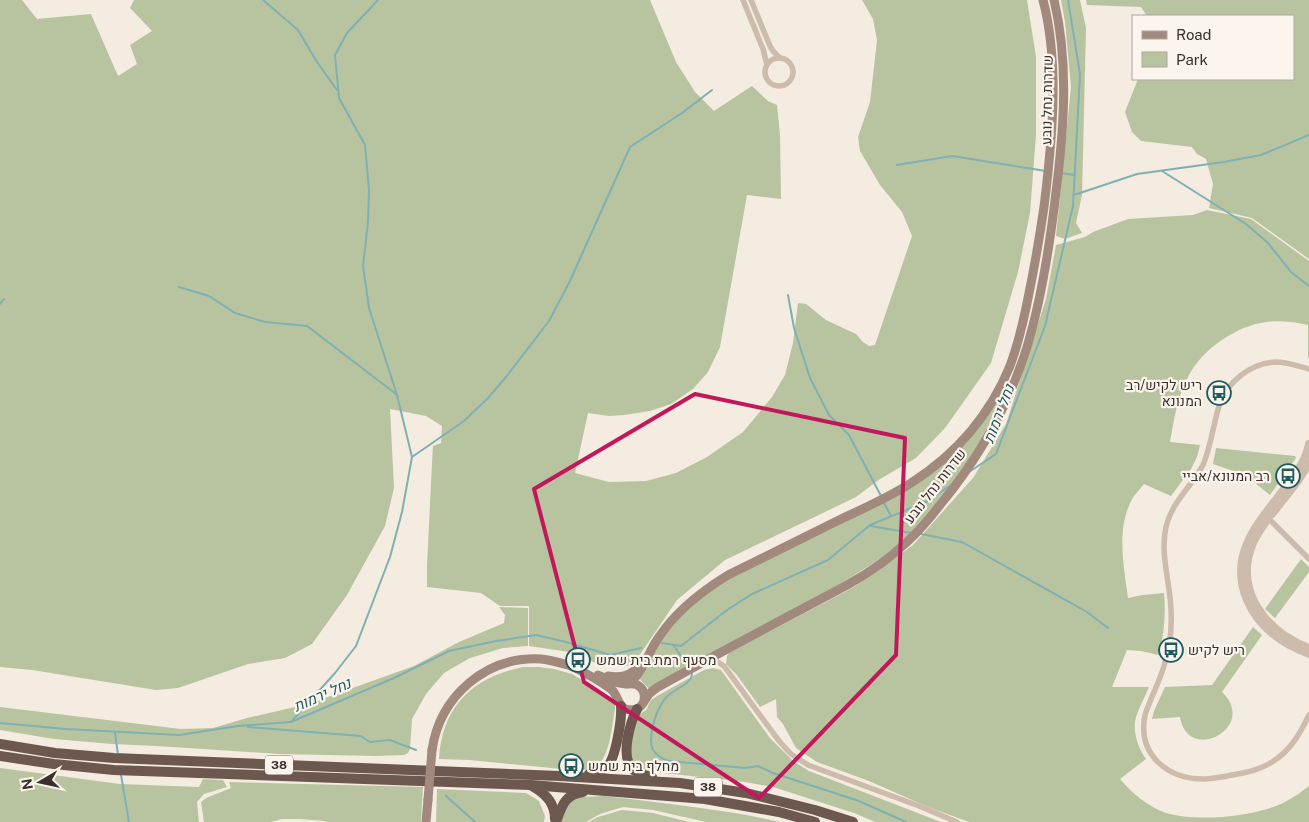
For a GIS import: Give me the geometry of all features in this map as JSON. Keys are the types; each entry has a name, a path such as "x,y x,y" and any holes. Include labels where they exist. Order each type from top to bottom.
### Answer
{"highway":[{"path":"559,776 587,774 606,769 613,757 621,718 620,702"},
{"path":"640,705 632,720 627,745 627,757 630,766 636,772 643,775 680,783"},
{"name":"38","path":"0,744 55,753 114,758 559,776 680,783 746,793 854,822"},
{"name":"38","path":"0,756 54,764 129,770 531,785 705,798 779,812 815,822"},
{"path":"531,785 545,794 552,803 555,822"},
{"path":"555,822 563,804 570,796 575,793 597,790"}],"main road":[{"name":"שדרות נחל נובע","path":"628,684 638,675 655,642 670,622 692,600 728,575 911,483 938,464 974,428 992,402 1010,366 1023,323 1035,262 1044,200 1050,147 1053,78 1048,27 1043,0"},
{"name":"שדרות נחל נובע","path":"640,705 653,690 866,574 907,542 935,511 967,470 996,421 1026,348 1035,316 1051,229 1061,136 1063,85 1061,45 1054,0"},
{"path":"428,819 432,750 436,731 444,711 457,694 475,678 492,669 518,661 542,659 567,664 614,682 636,684 642,688 645,696 640,705 628,710 611,690 567,664"},
{"path":"582,669 621,677 633,672 646,659"},
{"path":"620,702 619,690 628,684"}],"street":[{"path":"743,0 763,49 767,65"},
{"path":"750,0 773,51 780,58 789,61 794,70 792,79 786,86 776,86 768,82 765,74 767,65 771,60 780,58"},
{"path":"1309,369 1276,362 1256,367 1235,380 1229,386 1220,403 1204,462 1175,506 1166,527 1164,549 1171,609 1170,641 1164,666 1144,715 1144,735 1145,742 1152,755 1164,768 1188,777 1218,777 1251,771 1271,763 1291,746 1309,715"},
{"path":"1309,444 1300,467 1256,536 1250,552 1247,570 1248,587 1255,604 1267,621 1292,640 1309,648"},
{"path":"1309,462 1298,481 1251,534 1244,548 1241,572 1243,589 1253,612 1275,637 1291,647 1309,654"},
{"path":"1267,516 1309,559"},
{"path":"724,666 723,656 727,648"},
{"path":"704,661 716,661 724,666 779,741 791,754 808,765 919,806 956,822"}],"highlighted area":[{"path":"695,394 905,438 896,655 759,798 584,682 534,489"}],"green space":[{"path":"0,0 22,0 37,19 91,14 118,76 137,64 130,45 152,31 130,8 134,0 650,0 676,62 695,92 714,111 752,86 768,101 777,105 780,135 781,199 747,195 720,347 708,372 693,389 671,404 650,411 609,416 588,413 575,473 609,482 646,481 676,473 707,457 743,432 772,397 785,375 793,343 798,303 806,304 826,320 856,334 869,346 875,345 912,236 902,212 880,185 860,151 858,137 870,102 877,40 873,19 862,0 1027,0 1036,57 1036,135 1030,213 1018,272 991,363 945,428 916,458 880,479 856,497 725,560 677,600 639,656 630,666 595,663 576,653 529,646 529,606 500,606 481,593 427,587 433,446 441,443 442,426 426,416 390,409 394,488 385,526 347,595 312,644 285,658 248,664 178,688 156,690 32,670 0,667"},
{"path":"1061,0 1080,0 1086,28 1082,195 1076,223 1082,233 1065,239 1056,236 1071,87"},
{"path":"1086,0 1309,0 1309,259 1252,218 1209,208 1213,184 1206,159 1197,154 1192,147 1141,141 1132,132 1125,112 1138,80 1294,80 1294,15 1146,15 1141,7 1087,5"},
{"path":"1207,210 1251,219 1309,261 1309,358 1308,325 1287,322 1266,322 1243,328 1212,348 1195,365 1185,383 1176,408 1170,442 1200,445 1191,469 1171,496 1144,484 1134,496 1128,508 1124,520 1122,546 1128,598 1164,593 1165,617 1159,655 1127,650 1112,687 1149,687 1135,722 1136,739 1146,759 1120,779 1135,795 1153,807 1166,813 1193,817 1225,817 1257,812 1283,803 1309,786 1309,822 969,822 817,762 796,748 777,717 776,699 760,707 736,674 726,664 729,653 854,587 913,545 973,478 1006,424 1046,299 1056,245 1085,237 1093,232 1128,219 1193,215"},
{"path":"996,402 997,405 1000,404 992,421 952,485 916,528 891,550 845,581 650,690 638,677 668,627 713,587 910,487"},
{"path":"1216,448 1295,456 1296,458 1270,495 1245,475 1213,464"},
{"path":"1301,559 1309,567 1309,572 1275,618 1265,609"},
{"path":"499,607 528,608 528,646 503,648 470,658 444,673 426,694 412,719 410,749 404,755 279,754 112,744 54,739 0,730 0,707 181,729 213,728 308,704 414,666 459,642 504,623 505,615"},
{"path":"1253,627 1262,635 1222,692 1231,705 1232,717 1227,728 1218,736 1207,739 1195,738 1186,731 1180,717 1152,719 1165,687 1212,685"},
{"path":"523,667 554,669 572,674 612,698 615,709 611,732 607,749 600,763 590,769 572,770 439,759 441,740 446,724 463,697 489,678"},
{"path":"713,668 721,670 770,738 793,761 809,771 941,822 875,822 854,813 773,787 646,771 639,768 630,760 632,729 640,714 646,710 651,700 657,696 704,670"},
{"path":"0,768 120,784 199,787 203,779 223,780 227,787 204,794 197,802 199,822 0,822"},
{"path":"229,782 423,787 421,822 327,822 282,819 271,822 204,822 201,802 206,798 231,788"},
{"path":"437,789 526,793 539,801 545,816 544,822 436,822"},
{"path":"604,796 715,810 780,822 706,822 653,810 623,807 600,814 586,822 561,822 567,804 581,797"},
{"path":"622,810 653,813 689,822 589,822 598,817"}],"waterway":[{"path":"263,0 298,30 317,62 337,90"},
{"path":"291,722 335,673 356,646 390,557 402,512 412,457 397,395 369,308 363,266 368,222 369,190 365,145 339,98 335,55 347,33 378,0"},
{"name":"נחל ירמות","path":"969,472 996,454 1045,326 1073,206 1080,74 1068,0"},
{"path":"412,457 464,421 488,398 549,321 570,281 630,147 682,113 712,90"},
{"path":"1074,195 1137,174 1261,155 1309,135"},
{"path":"897,165 952,156 1046,171"},
{"path":"1162,171 1246,224 1268,243 1291,272 1309,286"},
{"path":"1060,173 1075,175"},
{"path":"179,287 209,296 235,313 265,322 307,326 396,394"},
{"path":"788,295 794,328 810,378 829,415 849,435 881,496"},
{"path":"0,304 4,299"},
{"name":"נחל ירמות","path":"662,643 681,646 727,610 752,594 828,560 870,525 926,502 951,485"},
{"path":"884,503 891,516"},
{"path":"871,526 911,533"},
{"path":"921,534 962,542 1087,612 1108,628"},
{"name":"נחל ירמות","path":"0,723 66,729 179,735 238,726 291,722 394,678 449,651 496,641 536,635 610,655 641,648"},
{"path":"674,646 687,665"},
{"path":"692,674 685,685 667,696 655,717 651,745 660,757 669,761 745,768 758,766 773,773 859,801 906,822"},
{"path":"248,727 361,736 370,742 390,740 416,750"},
{"path":"115,733 118,755"},
{"path":"121,775 129,822"},
{"path":"446,796 475,822"}],"place":[{"name":"ריש לקיש/רב המנונא","path":"1219,393"},
{"name":"רב המנונא/אביי","path":"1288,476"},
{"name":"ריש לקיש","path":"1171,650"},
{"name":"מסעף רמת בית שמש","path":"578,660"},
{"name":"מחלף בית שמש","path":"571,766"}]}
